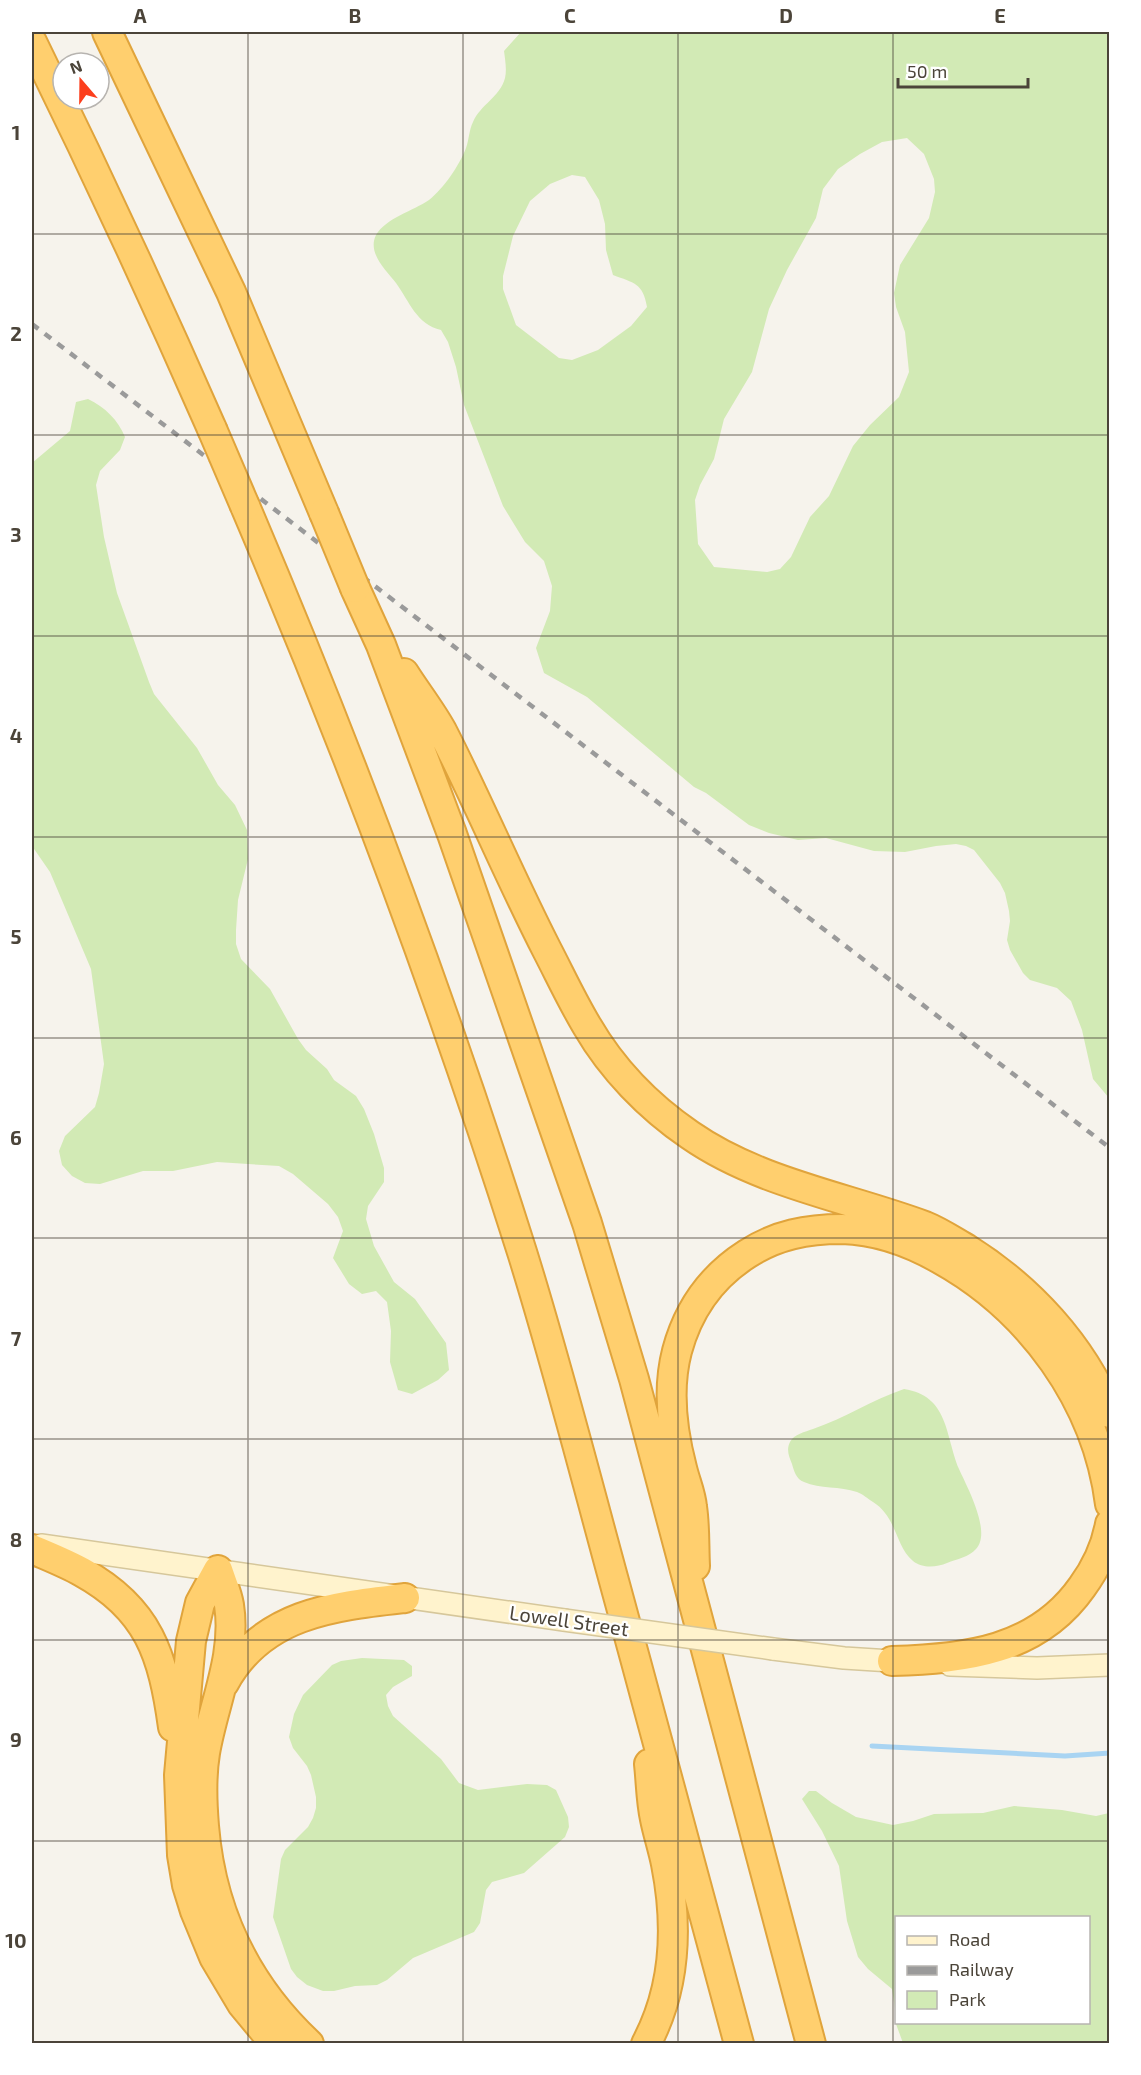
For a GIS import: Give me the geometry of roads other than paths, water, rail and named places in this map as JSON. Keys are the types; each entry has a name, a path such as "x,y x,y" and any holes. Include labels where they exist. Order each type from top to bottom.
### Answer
{"highway":[{"path":"107,32 231,292 372,626 452,834 587,1223 634,1379 811,2043"},
{"path":"32,42 140,267 245,506 349,759 443,1016 522,1254 573,1426 739,2043"},
{"path":"372,626 441,729 575,1005 598,1043 625,1078 654,1107 708,1147 732,1159 809,1189 928,1227 980,1257 1024,1292 1063,1335 1093,1379 1110,1413"},
{"path":"698,1622 692,1506 676,1444 672,1410 674,1366 686,1324 707,1288 741,1257 756,1247 783,1236 824,1229 848,1229 878,1234 930,1253 992,1292 1017,1316 1045,1349 1074,1393 1093,1434 1110,1504"},
{"path":"892,1661 969,1656 1016,1641 1048,1623 1067,1607 1092,1571 1110,1524"},
{"path":"32,1549 81,1571 103,1585 127,1605 146,1631 160,1659 179,1775 182,1855 187,1885 214,1958 254,2020 275,2043"},
{"path":"218,1570 229,1605 230,1627 228,1653 207,1745 202,1786 206,1846 213,1885 226,1924 248,1969 274,2008 309,2043"},
{"path":"179,1775 191,1641 200,1603 218,1570"},
{"path":"220,1690 232,1670 251,1649 269,1634 294,1620 345,1605 405,1598"},
{"path":"641,1681 654,1819 669,1879 673,1932 671,1971 666,1996 657,2022 646,2043"}],"main road":[{"name":"Lowell Street","path":"32,1544 773,1649 892,1661 1005,1667 1110,1665"}],"waterway":[{"path":"872,1746 1065,1756 1110,1753"}],"railway":[{"path":"32,324 1110,1148"}]}
